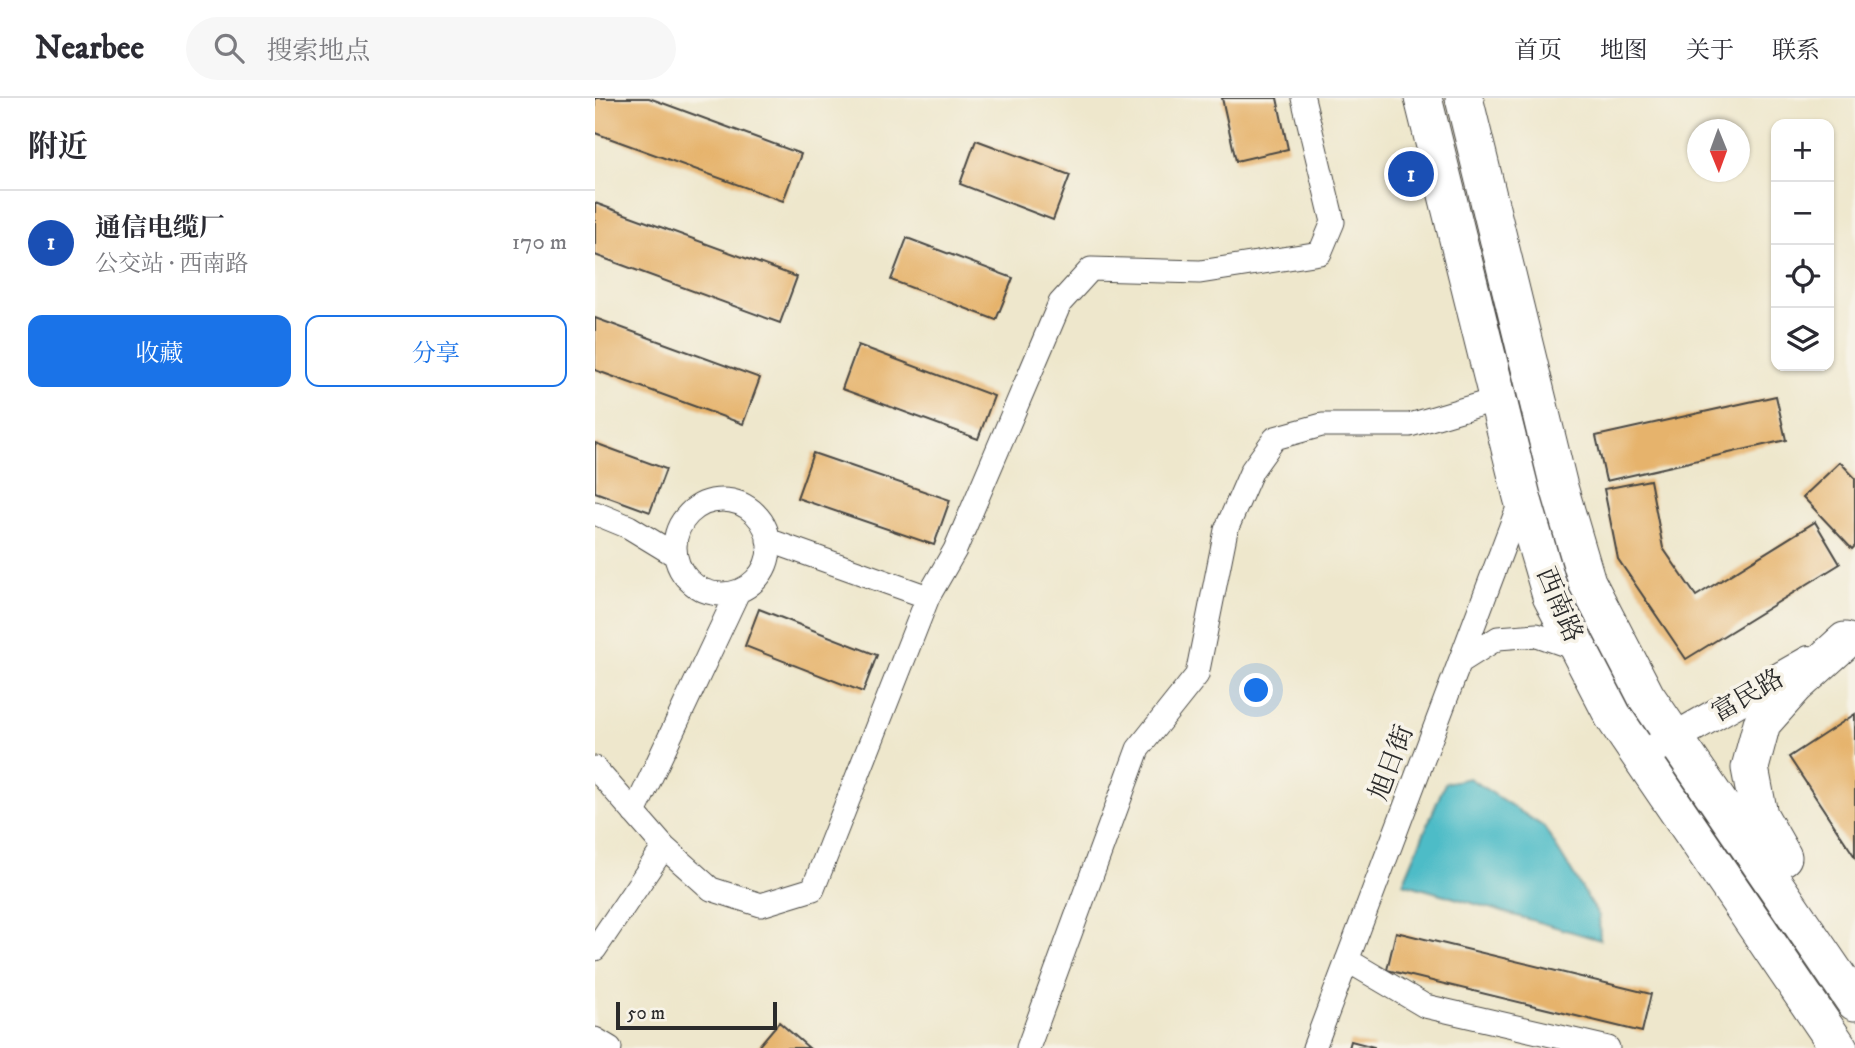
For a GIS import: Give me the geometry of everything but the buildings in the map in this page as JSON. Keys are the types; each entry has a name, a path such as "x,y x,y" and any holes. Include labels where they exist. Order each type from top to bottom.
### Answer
{"main road":[{"name":"西南路","path":"1423,98 1522,497 1551,596 1613,716 1839,1048"},
{"name":"西南路","path":"1464,98 1559,487 1587,582 1646,696 1855,1002"},
{"path":"1833,970 1802,889 1759,815 1750,768 1762,723 1795,686 1850,638"}],"street":[{"path":"595,768 664,847 711,889 761,905 813,889 928,597 955,550 1060,303 1091,269 1200,272 1319,253 1333,222 1303,98"},
{"path":"1028,1048 1138,749 1197,675 1226,530 1252,470 1275,438 1322,425 1410,425 1498,399"},
{"name":"旭日街","path":"1314,1048 1522,497"},
{"path":"714,501 743,505 759,520 768,540 768,556 762,571 752,584 737,592 713,593 691,583 681,571 675,555 675,541 684,521 700,506 714,501"},
{"path":"595,513 629,527 675,555"},
{"path":"768,540 928,597"},
{"path":"634,813 737,592"},
{"path":"1460,662 1498,638 1537,635 1577,649"},
{"name":"富民路","path":"1642,756 1850,638"},
{"path":"595,949 664,847"},
{"path":"1347,960 1425,1006 1518,1038 1608,1048"},
{"path":"595,1039 610,1048"}],"water":[{"path":"1469,778 1544,827 1599,916 1600,940 1403,883 1445,783"}],"place":[{"name":"通信电缆厂","path":"1411,174"}]}
